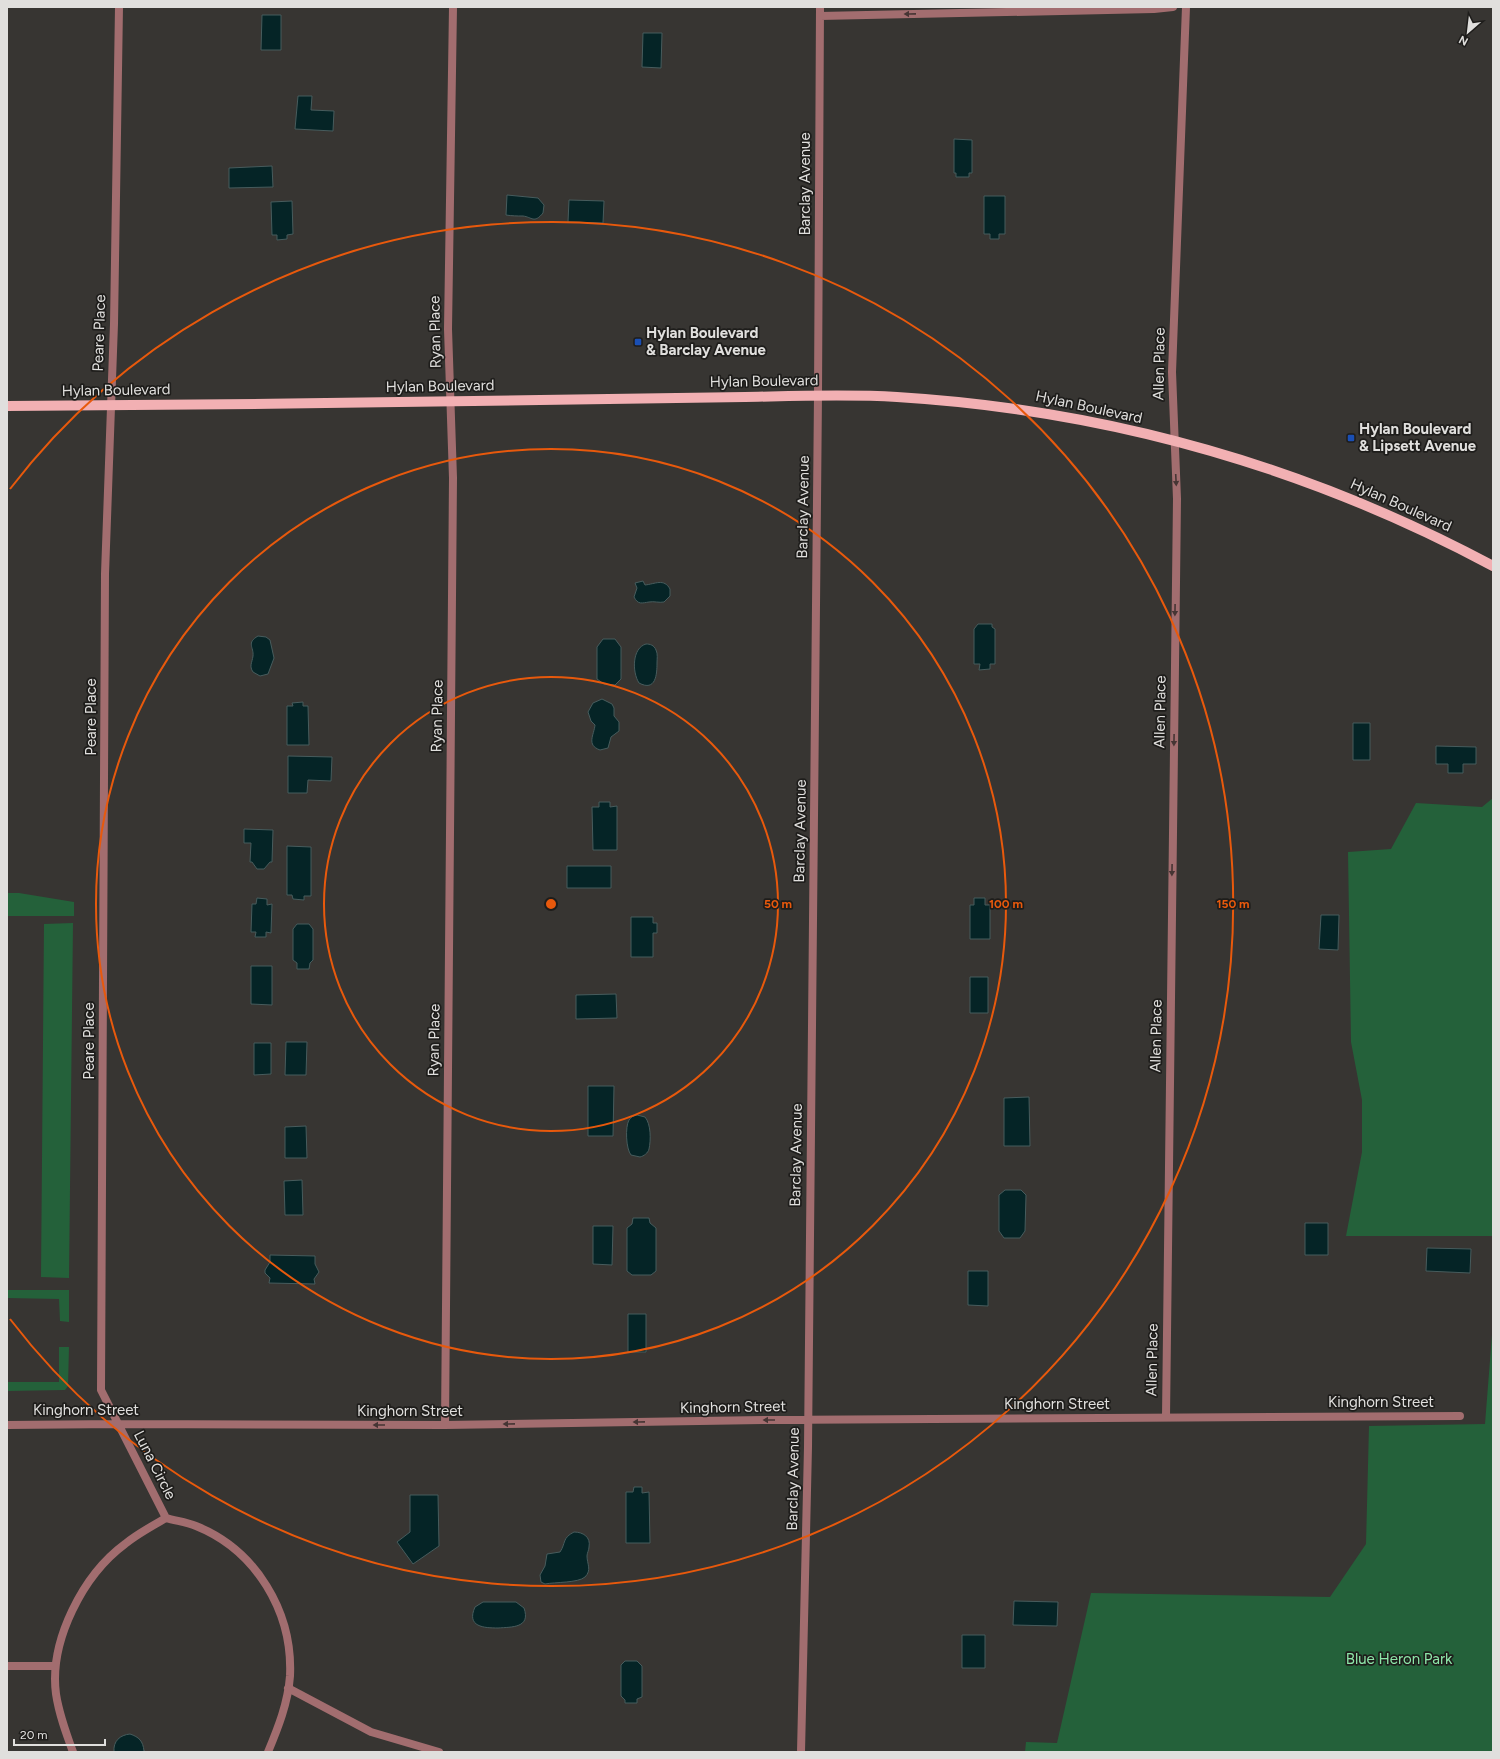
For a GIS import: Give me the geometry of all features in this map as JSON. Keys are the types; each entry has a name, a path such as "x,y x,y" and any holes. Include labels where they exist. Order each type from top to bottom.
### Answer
{"main road":[{"name":"Hylan Boulevard","path":"7,406 450,402 818,395 894,397 998,406 1086,420 1174,441 1255,463 1338,493 1413,526 1493,566"}],"street":[{"name":"Peare Place","path":"119,7 114,324 105,574 101,1390 119,1424"},
{"name":"Ryan Place","path":"445,1425 453,478 448,329 453,7"},
{"name":"Barclay Avenue","path":"801,1752 808,1420 818,395 820,7"},
{"path":"820,16 1146,10 1173,7"},
{"name":"Allen Place","path":"1166,1417 1177,499 1172,372 1186,7"},
{"name":"Kinghorn Street","path":"7,1425 445,1425 808,1420 1460,1416"},
{"name":"Luna Circle","path":"119,1424 166,1518"},
{"name":"Luna Circle","path":"73,1752 61,1721 56,1693 55,1666 64,1631 78,1600 102,1567 125,1544 166,1518 196,1526 224,1541 244,1557 266,1583 280,1609 289,1645 290,1676 280,1722 268,1752"},
{"path":"7,1666 55,1666"},
{"path":"288,1688 371,1732 439,1752"}],"green space":[{"path":"1493,798 1493,1236 1346,1236 1362,1152 1362,1100 1351,1042 1348,852 1391,849 1416,803 1482,807"},
{"path":"7,893 19,893 74,902 74,916 7,916"},
{"path":"73,923 69,1278 41,1277 44,924"},
{"path":"7,1290 69,1290 69,1322 60,1321 59,1299 7,1298"},
{"name":"Blue Heron Park","path":"1493,1322 1493,1752 1025,1752 1026,1742 1057,1743 1091,1593 1330,1597 1366,1544 1369,1426 1485,1424"},
{"path":"59,1347 69,1347 68,1386 65,1390 7,1391 7,1382 59,1382"}],"water":[{"path":"262,15 281,15 281,50 261,50"},
{"path":"643,33 662,33 661,68 642,67"},
{"path":"298,96 312,96 311,110 334,111 333,131 295,129"},
{"path":"954,139 972,140 972,173 969,173 969,177 956,177 956,173 954,173"},
{"path":"272,166 273,187 229,188 229,168"},
{"path":"507,195 538,198 544,205 543,213 535,219 523,216 506,215"},
{"path":"984,196 1005,196 1005,234 999,234 999,239 990,239 990,234 984,234"},
{"path":"569,200 604,201 603,223 568,222"},
{"path":"292,201 293,234 287,235 287,239 277,240 277,235 272,235 271,202"},
{"path":"643,581 645,585 659,582 665,584 670,589 670,596 664,602 639,602 634,597 637,588 635,583"},
{"path":"978,624 992,624 992,627 995,629 995,664 990,664 990,669 979,670 980,664 974,664 974,629"},
{"path":"258,636 266,637 270,640 274,658 268,674 260,676 253,672 251,666 253,653 251,643 254,638"},
{"path":"603,639 615,639 621,647 621,679 615,685 604,684 597,679 597,647"},
{"path":"646,644 654,647 657,652 656,677 652,684 649,685 639,683 634,667 638,650 641,646"},
{"path":"602,699 612,704 614,708 614,716 619,722 619,731 611,737 608,748 600,750 592,743 595,725 591,721 588,712 593,703"},
{"path":"303,702 303,706 308,706 309,745 287,745 287,706 293,706 292,703"},
{"path":"1353,723 1370,723 1370,760 1353,760"},
{"path":"1436,746 1476,747 1476,764 1463,764 1463,773 1448,773 1448,764 1436,764"},
{"path":"288,756 332,757 331,781 308,780 307,793 288,793"},
{"path":"599,802 610,802 610,807 617,806 617,850 593,850 592,807 599,807"},
{"path":"244,829 273,830 272,862 270,862 264,869 257,869 252,862 250,862 251,843 244,843"},
{"path":"287,846 311,847 311,896 304,896 304,900 293,899 292,895 287,895"},
{"path":"567,866 611,866 611,888 567,888"},
{"path":"257,898 267,899 267,905 272,904 271,933 266,932 266,937 255,937 256,932 251,932 252,904 256,904"},
{"path":"974,898 985,898 985,905 990,905 990,939 970,939 970,905 974,905"},
{"path":"1321,915 1339,915 1338,950 1319,949"},
{"path":"631,917 653,917 653,923 657,923 657,933 653,933 653,957 631,957"},
{"path":"297,924 309,924 313,929 313,960 310,963 309,969 297,969 297,963 293,960 293,929"},
{"path":"251,966 272,966 272,1005 251,1004"},
{"path":"970,977 988,977 988,1013 970,1013"},
{"path":"616,994 617,1018 576,1019 576,995"},
{"path":"286,1042 307,1042 306,1075 285,1075"},
{"path":"254,1043 271,1043 271,1074 254,1075"},
{"path":"588,1086 614,1086 613,1136 588,1136"},
{"path":"1029,1097 1030,1146 1004,1146 1004,1098"},
{"path":"637,1115 645,1117 650,1132 648,1150 646,1154 640,1157 631,1155 628,1148 627,1138 629,1120"},
{"path":"306,1126 307,1158 285,1158 285,1127"},
{"path":"302,1180 303,1215 285,1215 284,1181"},
{"path":"1005,1190 1021,1190 1026,1195 1025,1231 1020,1238 1004,1238 999,1231 999,1195"},
{"path":"633,1218 649,1218 650,1223 656,1228 656,1271 651,1275 632,1275 627,1271 627,1228 632,1224"},
{"path":"1305,1223 1328,1223 1328,1255 1305,1255"},
{"path":"593,1226 613,1226 612,1265 593,1264"},
{"path":"1427,1248 1471,1249 1470,1273 1426,1271"},
{"path":"270,1255 315,1256 315,1264 319,1272 314,1279 315,1284 269,1283 270,1278 265,1273 265,1270 270,1262"},
{"path":"968,1271 988,1271 988,1306 968,1305"},
{"path":"628,1314 646,1314 646,1352 628,1352"},
{"path":"634,1487 642,1487 642,1493 649,1492 650,1543 626,1543 626,1492 633,1492"},
{"path":"410,1495 438,1495 439,1546 413,1564 397,1542 410,1532"},
{"path":"574,1532 583,1534 589,1540 587,1556 589,1569 587,1574 582,1579 572,1581 545,1584 541,1582 540,1575 545,1566 547,1554 560,1552 568,1536"},
{"path":"1014,1601 1058,1602 1057,1626 1013,1625"},
{"path":"483,1602 516,1602 524,1608 525,1619 523,1623 514,1627 482,1627 475,1622 473,1619 473,1614 475,1607"},
{"path":"962,1635 985,1635 985,1668 962,1668"},
{"path":"625,1661 637,1661 642,1666 642,1697 637,1699 637,1703 625,1703 625,1700 621,1696 621,1665"},
{"path":"130,1734 140,1740 144,1751 147,1752 114,1752 118,1739"}],"place":[{"name":"Hylan Boulevard & Barclay Avenue","path":"638,342"},
{"name":"Hylan Boulevard & Lipsett Avenue","path":"1351,438"}]}
